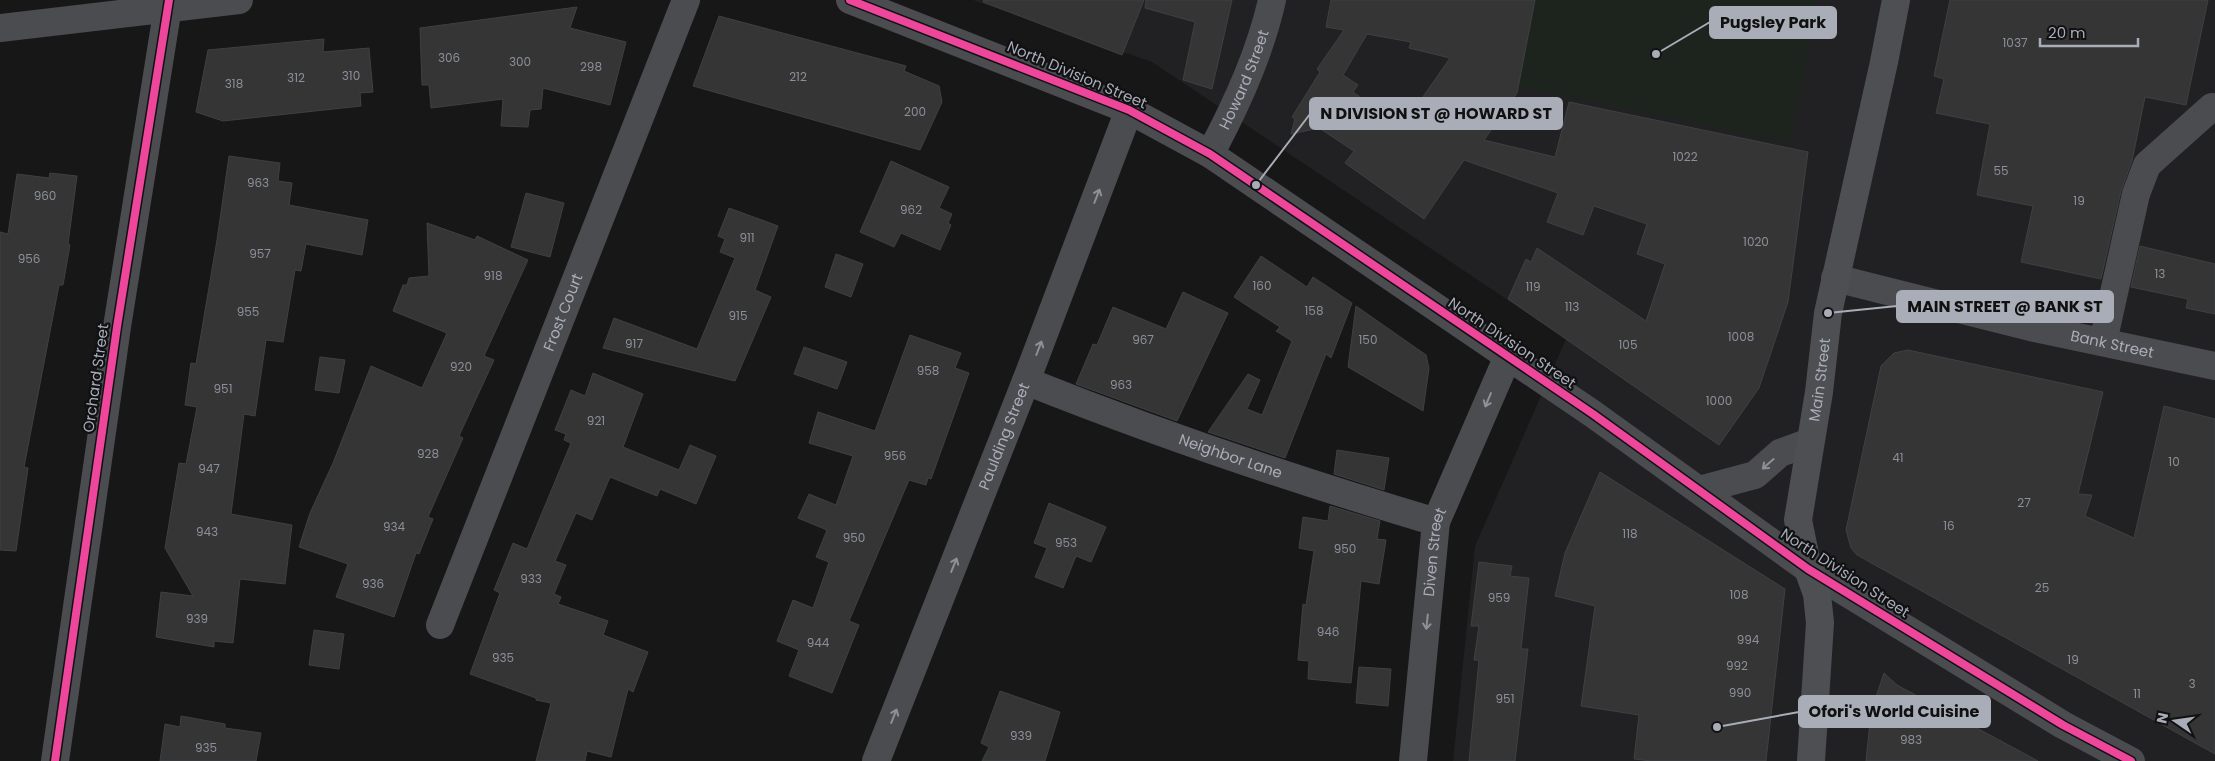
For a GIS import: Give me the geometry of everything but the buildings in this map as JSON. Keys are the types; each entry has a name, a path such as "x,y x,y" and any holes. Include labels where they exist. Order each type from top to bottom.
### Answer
{"main road":[{"name":"Main Street","path":"1811,761 1820,622 1817,594 1808,569 1798,520 1835,278 1884,62 1896,0"}],"street":[{"path":"0,28 168,4 239,0"},
{"name":"Frost Court","path":"440,625 686,0"},
{"name":"North Division Street","path":"850,0 1129,110 1210,154 1508,356 1808,569 2063,725 2131,761"},
{"name":"Howard Street","path":"1210,154 1236,104 1272,0"},
{"name":"Orchard Street","path":"55,761 117,327 168,4"},
{"path":"2104,342 2136,194 2147,165 2214,102"},
{"name":"Paulding Street","path":"876,761 1026,382 1129,110"},
{"name":"Bank Street","path":"1835,278 2030,327 2215,366"},
{"name":"Diven Street","path":"1413,761 1436,522 1508,356"},
{"name":"Neighbor Lane","path":"1026,382 1120,419 1303,482 1436,522"},
{"path":"1699,490 1755,475 1780,453 1810,442"}],"shaded area":[{"path":"973,0 2215,0 2215,761 1453,761 1475,546 1566,339 1152,62"},
{"path":"1394,0 1819,0 1789,143 1501,82"}],"cycle path":[{"path":"55,761 117,327 169,0"},
{"path":"850,0 1129,110 1210,154 1593,414 1808,569 2063,725 2131,761"}],"place":[{"name":"Pugsley Park","path":"1656,54"},
{"name":"N DIVISION ST @ HOWARD ST","path":"1256,185"},
{"name":"MAIN STREET @ BANK ST","path":"1828,313"},
{"name":"Ofori's World Cuisine","path":"1717,727"}]}
